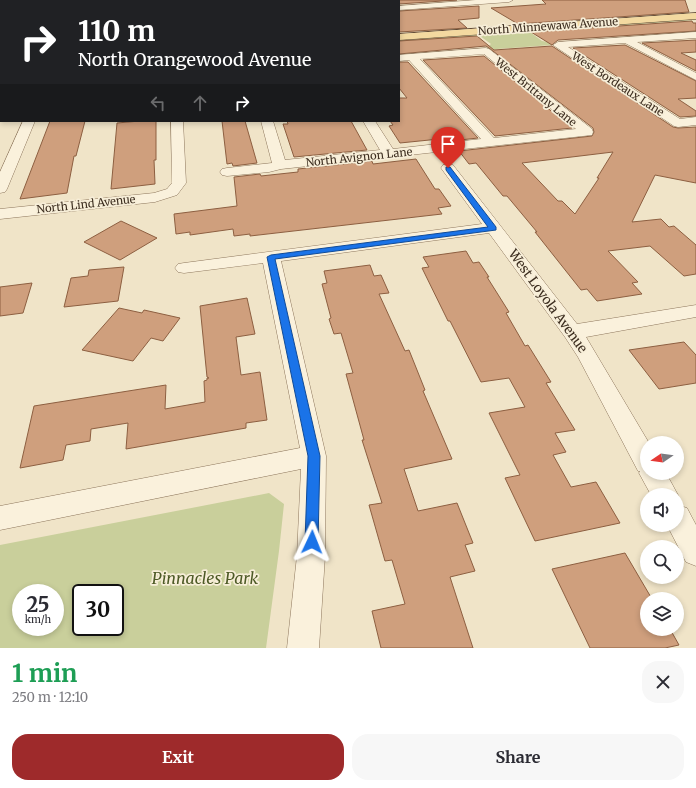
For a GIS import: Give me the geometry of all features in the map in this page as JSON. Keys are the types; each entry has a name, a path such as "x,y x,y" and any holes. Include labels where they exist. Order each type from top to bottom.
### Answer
{"main road":[{"name":"North Minnewawa Avenue","path":"400,31 696,10"},
{"name":"North Minnewawa Avenue","path":"400,37 696,16"}],"street":[{"path":"400,8 510,0"},
{"path":"626,40 695,36"},
{"path":"626,40 696,77"},
{"name":"West Bordeaux Lane","path":"626,40 558,45 678,123 696,121"},
{"name":"West Brittany Lane","path":"412,57 486,51 587,132"},
{"path":"400,58 412,57 491,143"},
{"path":"0,190 29,122"},
{"name":"North Lind Avenue","path":"0,214 155,197 172,192 179,183 177,122"},
{"path":"267,122 280,165"},
{"path":"370,122 390,154"},
{"name":"North Avignon Lane","path":"227,172 587,132"},
{"name":"West Loyola Avenue","path":"448,168 572,332 588,356 640,450"},
{"path":"184,268 493,228"},
{"path":"271,257 314,456 311,556 303,648"},
{"path":"572,332 696,311"},
{"path":"0,518 314,456"},
{"path":"684,530 696,552"}],"green space":[{"path":"696,19 530,32 542,41 554,43 551,45 494,50 485,49 491,44 480,36 400,42 400,40"},
{"name":"Pinnacles Park","path":"269,493 284,504 266,648 0,648 0,545"}],"building":[{"path":"400,0 457,0 400,4"},
{"path":"542,0 685,0 689,12 518,24 491,8 546,4"},
{"path":"479,6 479,18 458,20 467,28 400,32 400,11"},
{"path":"692,21 693,23 696,23 696,31 558,40 552,45 531,32"},
{"path":"477,36 494,50 552,46 673,127 696,127 696,183 655,175 632,222 661,219 669,227 674,226 696,245 696,274 684,276 650,246 608,251 638,282 632,283 642,294 597,301 587,289 581,290 535,232 537,232 507,196 503,196 476,163 469,164 459,151 592,136 594,132 593,128 486,46 400,54 400,41","holes":["613,152 597,178 599,178 575,214 562,201 558,201 522,163"]},
{"path":"696,40 696,52 681,53 696,60 696,71 642,43"},
{"path":"625,45 696,81 696,98 678,99 696,111 696,116 680,117 573,48"},
{"path":"484,56 572,128 495,136 423,60"},
{"path":"400,62 408,62 478,138 451,141 449,138 400,143 389,126 393,125 391,122 400,122 400,98 407,98 400,89"},
{"path":"50,122 85,122 76,156 74,156 67,193 20,199"},
{"path":"156,122 156,160 154,160 155,184 111,189 117,123"},
{"path":"222,122 245,122 257,163 233,166 232,163 227,164"},
{"path":"287,122 352,122 367,150 294,157 283,124 288,124"},
{"path":"416,159 435,189 439,189 451,206 438,208 442,214 250,236 250,234 234,236 233,229 190,235 190,232 176,234 174,214 237,206 234,177 298,172 298,169 372,161 373,164"},
{"path":"121,221 157,238 120,260 84,242"},
{"path":"466,251 473,263 479,262 489,277 487,277 509,312 506,313 525,346 528,345 551,382 546,383 575,430 555,433 566,452 553,455 571,487 596,482 620,523 535,541 505,478 520,475 489,413 525,407 509,378 481,382 450,321 448,321 422,268 429,267 423,257"},
{"path":"370,265 374,276 381,275 389,293 379,294 405,351 409,350 425,390 423,391 452,459 404,469 418,511 457,503 473,543 465,545 475,571 450,577 473,648 381,648 372,611 405,604 392,560 385,561 369,505 382,503 362,440 364,440 346,374 353,373 341,333 334,334 329,319 331,318 322,284 327,283 324,271"},
{"path":"124,267 118,301 64,307 71,278 88,276 89,270"},
{"path":"32,283 23,313 0,316 0,287"},
{"path":"247,298 255,334 236,337 241,375 260,372 267,420 246,423 246,428 126,449 128,423 91,429 90,441 66,445 63,460 20,468 34,406 166,385 165,409 205,402 204,381 209,378 207,377 200,306"},
{"path":"119,308 142,313 144,310 180,318 163,341 151,338 133,361 82,350"},
{"path":"684,342 696,355 696,383 659,389 629,350"},
{"path":"625,553 640,579 640,584 643,584 648,592 640,592 640,636 674,636 679,645 665,648 590,648 552,569"}],"route":[{"path":"312,542 314,456 271,257 493,228 448,168"}]}
